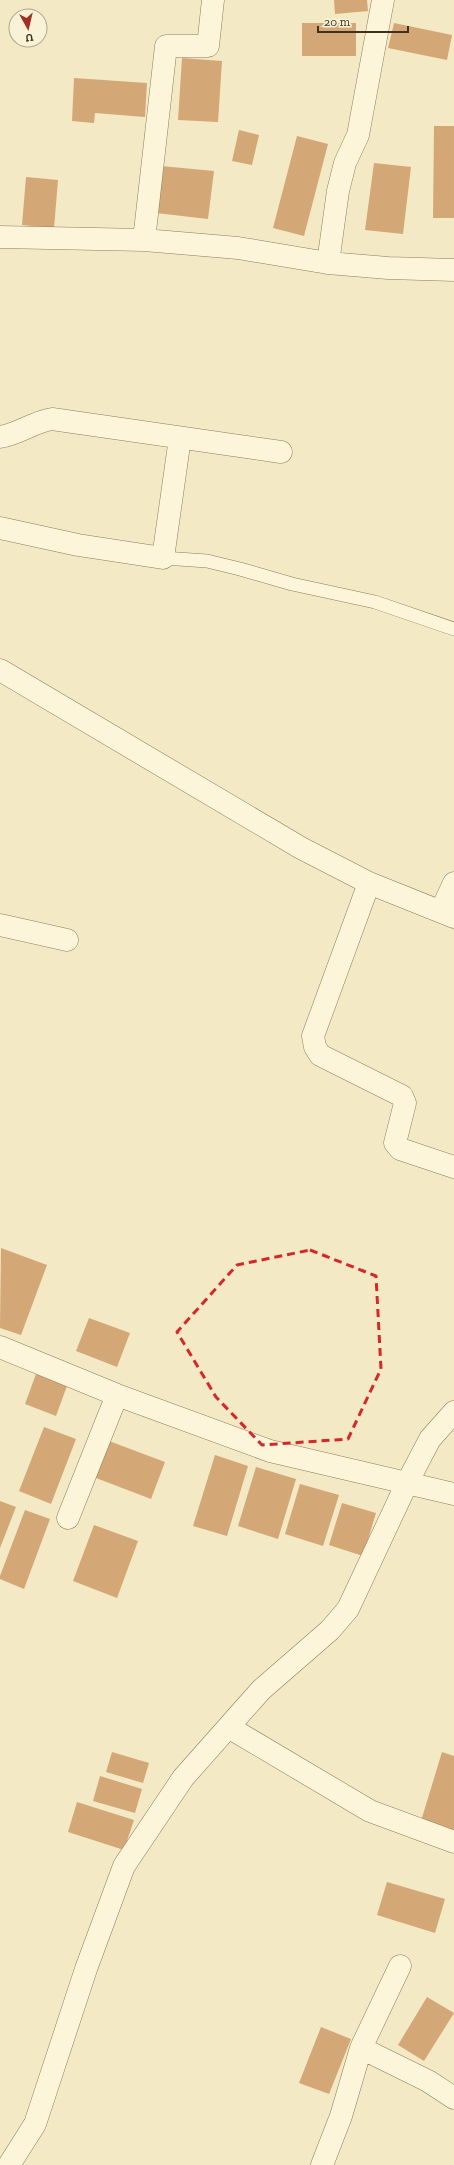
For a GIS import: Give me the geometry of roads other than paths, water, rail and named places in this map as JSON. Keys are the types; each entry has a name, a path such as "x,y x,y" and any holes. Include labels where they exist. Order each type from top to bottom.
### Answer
{"street":[{"path":"144,240 166,46 208,46 213,0"},
{"path":"328,263 338,191 345,163 358,135 383,0"},
{"path":"0,237 144,240 238,248 328,263 388,268 454,270"},
{"path":"0,437 14,435 38,421 52,419 281,452"},
{"path":"0,528 78,545 163,558 180,438"},
{"path":"0,670 301,848 369,883 447,914 454,883"},
{"path":"369,883 313,1036 315,1048 320,1055 402,1096 405,1104 395,1143 400,1150 454,1167"},
{"path":"0,925 68,940"},
{"path":"1,1350 117,1395 270,1451 454,1494"},
{"path":"68,1518 117,1395"},
{"path":"9,2165 35,2124 86,1968 124,1866 183,1778 230,1728 261,1690 330,1630 348,1609 407,1483 430,1439 454,1412"},
{"path":"230,1728 370,1811 454,1842"},
{"path":"322,2165 341,2116 361,2048 400,1966"},
{"path":"361,2048 428,2081 454,2098"}],"lane":[{"path":"163,558 207,561 240,569 292,584 375,602 454,629"}]}
